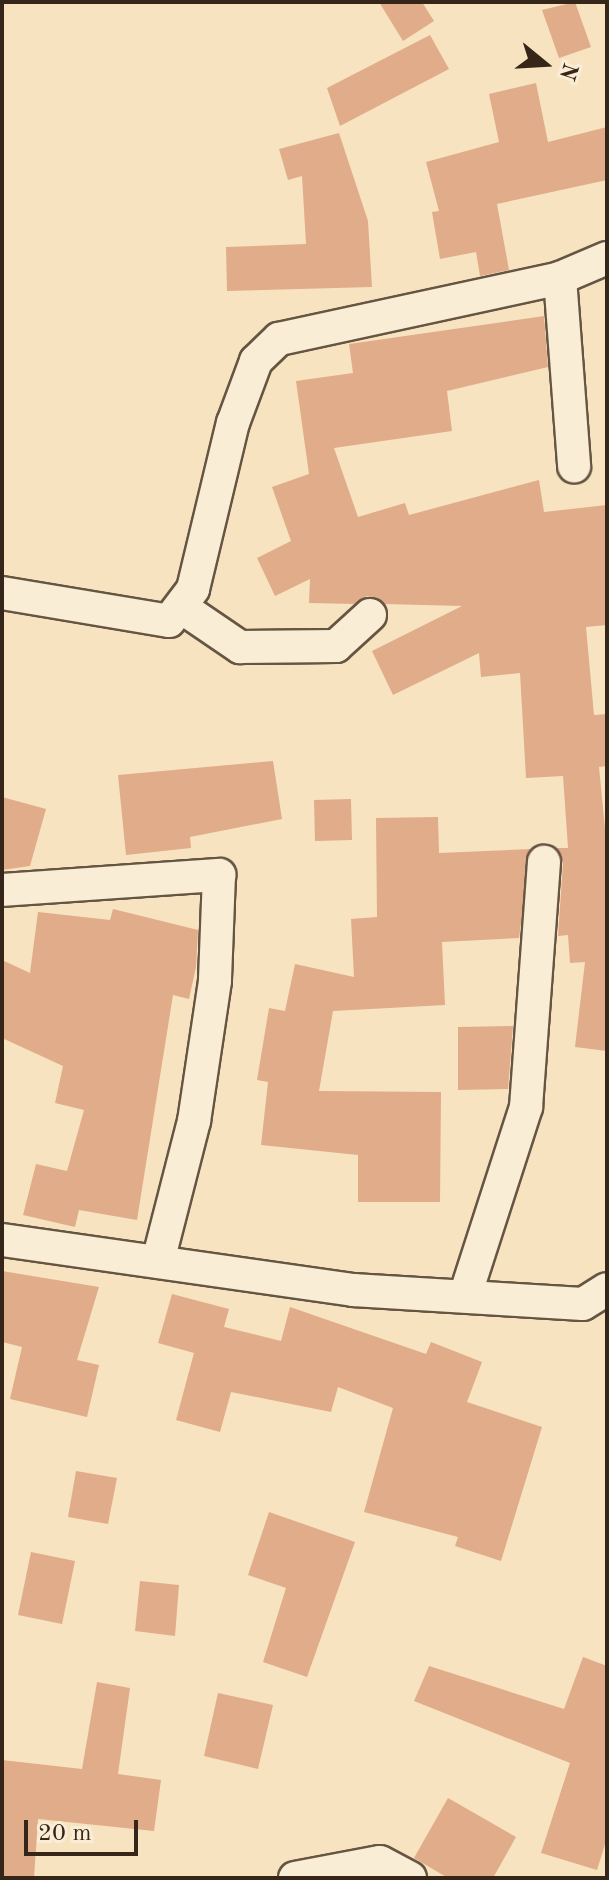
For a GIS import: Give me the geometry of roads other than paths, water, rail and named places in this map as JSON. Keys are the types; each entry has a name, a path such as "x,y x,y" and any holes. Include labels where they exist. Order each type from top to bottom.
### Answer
{"street":[{"path":"2,593 169,621 184,609 233,423 256,361 279,339 560,278 607,258"},
{"path":"560,278 574,466"},
{"path":"184,609 240,647 336,646 370,615"},
{"path":"465,1296 526,1107 544,862"},
{"path":"2,890 219,875 215,981 194,1121 158,1261"},
{"path":"2,1240 353,1290 583,1304 607,1289"},
{"path":"295,1878 380,1862 410,1878"}]}
